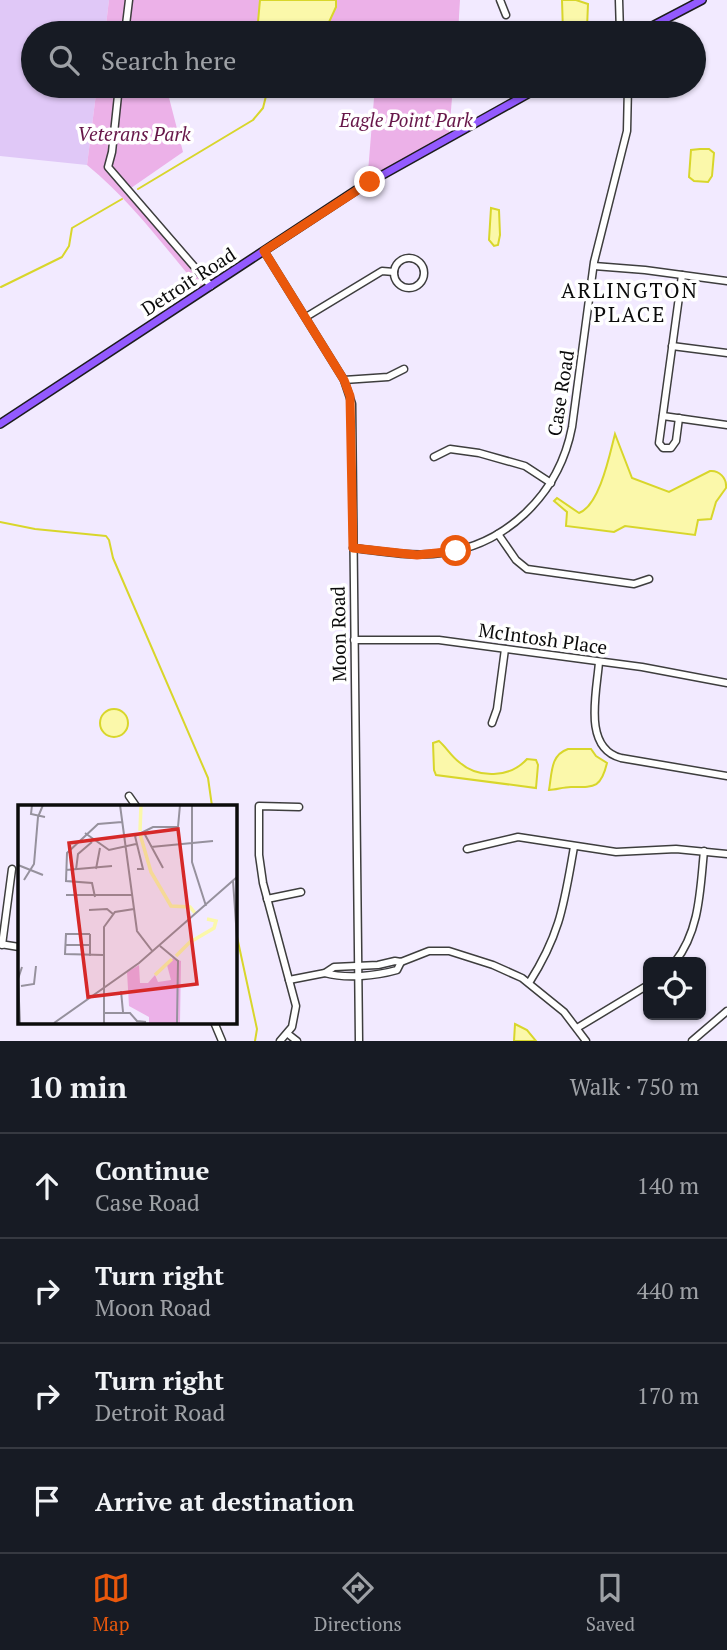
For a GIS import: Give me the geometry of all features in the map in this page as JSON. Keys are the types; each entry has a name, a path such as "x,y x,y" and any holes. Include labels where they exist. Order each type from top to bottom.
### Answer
{"main road":[{"path":"662,21 702,0"},
{"name":"Detroit Road","path":"0,424 370,182 520,98"}],"street":[{"path":"126,21 129,0"},
{"path":"500,0 506,15"},
{"path":"620,0 620,21"},
{"path":"118,98 112,152 107,167 211,286"},
{"name":"Case Road","path":"353,548 431,555 465,548 498,534 532,508 551,483 566,453 572,427 594,266 627,131 628,98"},
{"name":"Moon Road","path":"264,251 344,380 352,404 359,1041"},
{"path":"411,258 422,266 424,276 419,284 410,288 397,281 394,272 401,260 411,258"},
{"path":"594,266 727,281"},
{"path":"306,317 382,271 394,272"},
{"path":"679,418 675,444 666,449 659,443 682,275"},
{"path":"672,346 727,353"},
{"path":"344,380 388,377 404,369"},
{"path":"663,416 727,425"},
{"path":"434,457 450,449 483,454 525,466 551,483"},
{"path":"498,534 516,560 530,570 634,584 649,579"},
{"name":"McIntosh Place","path":"354,640 435,640 655,669 727,683"},
{"path":"492,723 497,709 505,649"},
{"path":"600,662 595,727 598,740 609,753 621,758 727,776"},
{"path":"129,796 135,805"},
{"path":"280,1041 288,1034 296,1013 267,899 259,855 258,806 299,807"},
{"path":"467,849 518,837 625,853 676,849 727,854"},
{"path":"529,983 548,953 561,920 574,846"},
{"path":"678,957 694,926 704,851"},
{"path":"1,944 12,869"},
{"path":"267,899 301,892"},
{"path":"289,980 325,973 334,967 401,962 424,953 446,951 493,965 529,983 553,1001 586,1041"},
{"path":"325,973 334,976 391,971 397,970 401,962"},
{"path":"577,1028 643,988"},
{"path":"692,1041 727,1011"},
{"path":"216,1024 222,1041"},
{"path":"288,1034 297,1041"}],"shaded area":[{"path":"0,0 109,0 106,21 21,21 21,98 95,98 87,165 0,156"},
{"path":"260,0 336,0 330,21 258,21"},
{"path":"562,0 576,0 588,4 587,21 563,21"},
{"path":"709,149 714,153 712,176 708,182 694,181 689,177 691,150"},
{"path":"491,208 499,210 500,235 498,245 494,246 489,240"},
{"path":"615,434 632,478 669,492 710,471 722,475 726,488 716,502 711,519 698,520 695,535 625,526 614,532 566,526 567,512 554,501 557,498 579,513 586,508 593,500 603,478"},
{"path":"114,709 124,713 128,723 124,733 114,737 104,733 100,723 104,713"},
{"path":"439,741 456,760 467,768 484,774 503,773 527,759 536,760 536,788 436,775 433,743"},
{"path":"568,749 591,749 607,763 599,782 591,786 549,790 555,760"},
{"path":"515,1024 527,1030 536,1041 514,1041"}],"green space":[{"path":"109,0 460,0 459,21 106,21"},
{"name":"Veterans Park","path":"95,98 169,98 183,152 131,188 207,275 219,277 200,289 133,209 87,165"},
{"name":"Eagle Point Park","path":"374,98 452,98 449,134 373,177 368,172"}],"waterway":[{"path":"138,189 253,120 263,108 266,98"},
{"path":"1,287 62,257 69,246 72,228 122,199"},
{"path":"0,522 35,529 106,536 109,540 113,558 208,778 212,805"},
{"path":"236,932 257,1029 255,1041"}],"district":[{"name":"ARLINGTON PLACE","path":"630,302"}],"route":[{"path":"370,182 264,251 317,334 344,380 350,396 353,548 417,555 456,551"}]}
